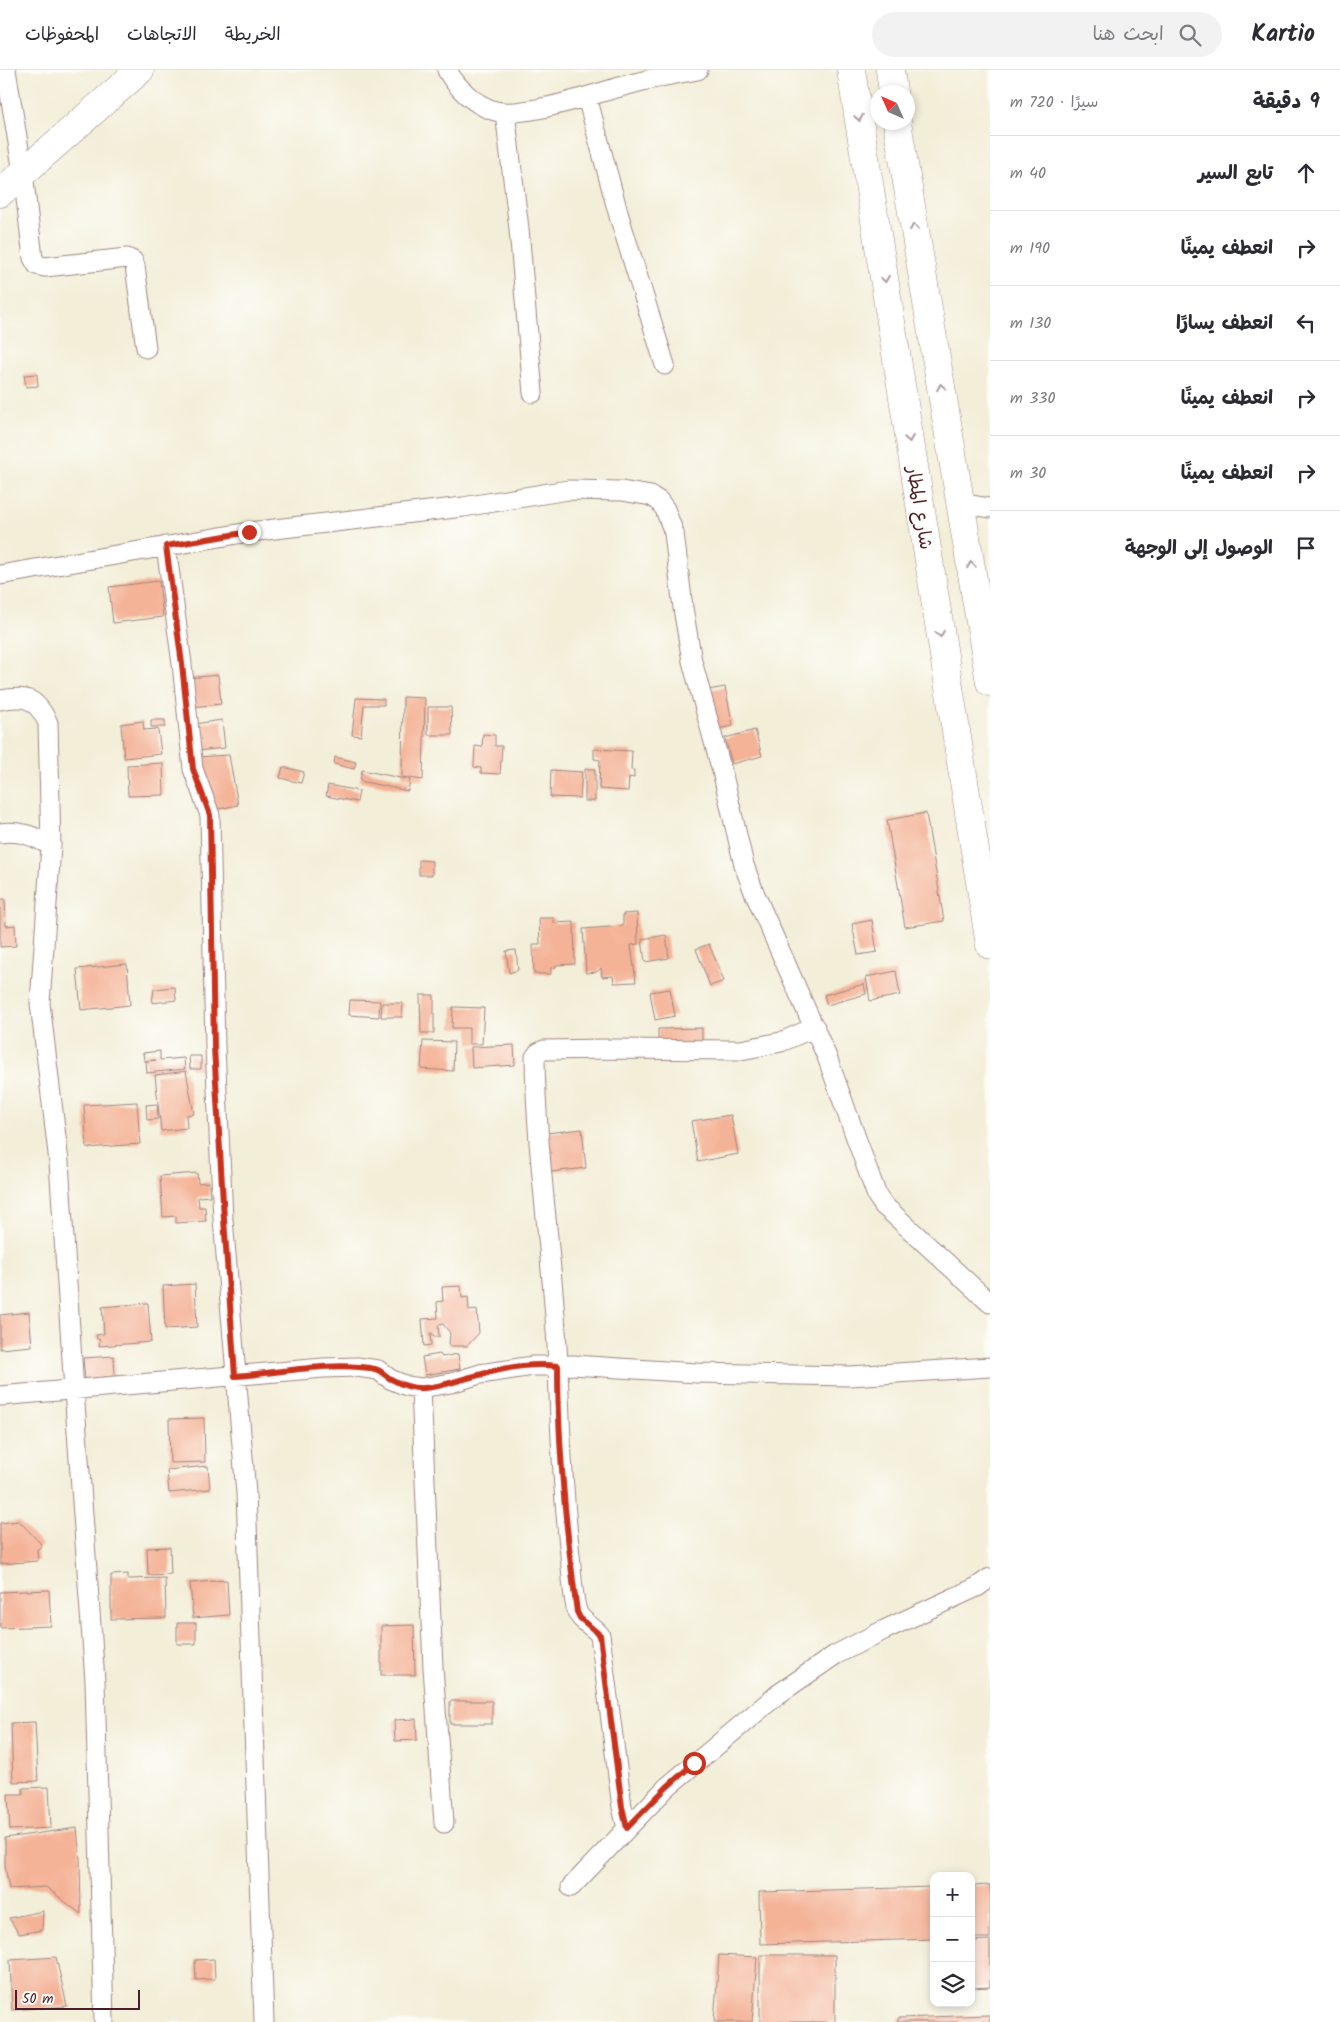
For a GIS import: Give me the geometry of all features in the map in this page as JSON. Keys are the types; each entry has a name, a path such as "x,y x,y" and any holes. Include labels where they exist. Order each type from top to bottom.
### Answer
{"street":[{"path":"6,70 23,173 33,258 38,265 45,267 127,258 133,260 146,348"},
{"path":"0,193 140,70"},
{"path":"447,70 462,90 479,104 493,111 505,112 587,97 606,90 647,80 698,70"},
{"name":"شارع المطار","path":"851,70 990,945"},
{"path":"890,70 892,85"},
{"path":"587,97 619,216 665,366"},
{"path":"505,112 519,229 532,393"},
{"path":"899,130 990,682"},
{"path":"0,575 249,532 464,507 568,490 622,491 651,496 659,501 671,521 674,533 682,608 692,661 721,766 744,865 754,892 827,1057 878,1196 883,1205 990,1302"},
{"path":"960,503 990,508"},
{"path":"166,546 180,646 193,769 210,815 214,1047 235,1376 246,1493 264,2022"},
{"path":"934,599 975,593"},
{"path":"0,700 14,698 30,699 40,706 48,723 51,846 40,1003 60,1162 95,1681 104,2022"},
{"path":"0,833 12,832 33,836 51,846"},
{"path":"627,1828 622,1807 600,1635 580,1618 577,1612 561,1445 558,1366 547,1219 537,1130 535,1057 538,1052 544,1050 741,1050 781,1042 814,1027"},
{"path":"0,1396 323,1368 357,1367 378,1370 390,1379 407,1386 421,1388 451,1383 480,1374 524,1367 573,1365 697,1373 850,1376 990,1367"},
{"path":"421,1388 433,1668 444,1823"},
{"path":"571,1887 667,1787 777,1695 835,1655 884,1630 986,1585"}],"building":[{"path":"37,374 38,386 26,387 24,375"},
{"path":"159,581 163,617 113,623 109,587"},
{"path":"218,675 221,704 191,707 188,678"},
{"path":"725,687 733,726 717,729 708,690"},
{"path":"403,697 425,698 423,780 402,777"},
{"path":"356,698 384,699 384,705 364,705 361,736 352,735"},
{"path":"428,707 451,707 452,735 428,735"},
{"path":"151,720 165,720 165,727 151,727"},
{"path":"222,720 225,748 197,751 194,724"},
{"path":"143,721 144,730 158,729 161,754 124,758 121,724"},
{"path":"755,730 762,756 732,764 725,738"},
{"path":"483,734 495,735 495,746 502,746 500,774 481,773 481,768 474,767 475,746 482,747"},
{"path":"594,749 632,751 631,770 634,770 634,778 629,777 628,791 599,789 600,760 594,759"},
{"path":"229,755 238,805 209,811 197,757"},
{"path":"335,757 356,762 354,769 334,764"},
{"path":"163,763 164,795 128,796 127,765"},
{"path":"283,767 304,772 301,783 280,778"},
{"path":"585,769 595,769 595,801 585,801"},
{"path":"362,770 410,780 408,791 360,781"},
{"path":"551,770 582,772 580,798 550,797"},
{"path":"328,785 359,791 357,802 326,796"},
{"path":"926,813 944,921 905,927 887,820"},
{"path":"419,860 432,861 432,875 419,875"},
{"path":"0,899 5,899 6,926 15,925 16,946 0,947"},
{"path":"637,913 638,944 631,945 636,982 614,983 613,976 602,977 601,968 597,972 586,973 583,929 623,926 623,914"},
{"path":"539,918 554,918 554,923 574,922 575,964 556,965 556,967 551,968 551,974 534,974 533,944 540,944"},
{"path":"872,920 877,952 858,955 852,924"},
{"path":"666,935 669,958 645,962 642,939"},
{"path":"709,944 724,981 710,986 696,949"},
{"path":"516,950 518,970 509,973 506,951"},
{"path":"127,964 130,1005 81,1010 77,969"},
{"path":"896,971 900,995 870,1001 866,977"},
{"path":"864,984 866,994 827,1005 824,995"},
{"path":"175,987 176,1000 152,1003 154,989"},
{"path":"670,989 675,1016 655,1020 650,992"},
{"path":"420,995 434,995 434,1033 421,1033"},
{"path":"350,1000 380,1001 379,1017 349,1015"},
{"path":"382,1003 403,1003 402,1017 381,1017"},
{"path":"453,1007 484,1008 482,1044 469,1044 469,1028 452,1028"},
{"path":"702,1028 702,1044 658,1044 658,1029"},
{"path":"423,1041 454,1042 453,1071 421,1069"},
{"path":"514,1045 515,1065 472,1068 471,1047"},
{"path":"160,1051 160,1060 184,1058 185,1069 147,1073 146,1061 156,1060 144,1061 143,1053"},
{"path":"189,1056 201,1056 201,1069 190,1069"},
{"path":"186,1071 194,1114 186,1115 187,1128 161,1131 155,1075"},
{"path":"137,1102 140,1144 87,1148 84,1105"},
{"path":"157,1104 158,1119 147,1120 146,1105"},
{"path":"731,1115 738,1154 698,1162 691,1121"},
{"path":"582,1129 586,1168 550,1172 546,1133"},
{"path":"197,1173 198,1183 209,1182 210,1196 198,1197 199,1207 205,1207 206,1221 176,1223 176,1216 163,1217 160,1176"},
{"path":"195,1284 197,1327 165,1329 163,1286"},
{"path":"461,1286 462,1298 468,1297 469,1311 477,1310 479,1333 467,1346 449,1346 450,1333 443,1324 438,1325 439,1337 434,1337 430,1333 431,1345 424,1346 422,1319 438,1318 437,1302 443,1301 442,1287"},
{"path":"148,1303 151,1342 99,1346 100,1340 97,1339 96,1335 104,1334 102,1307"},
{"path":"29,1312 32,1346 0,1349 0,1315"},
{"path":"440,1354 442,1357 458,1354 460,1369 425,1375 422,1357"},
{"path":"114,1356 115,1376 85,1379 83,1358"},
{"path":"204,1418 205,1462 170,1463 169,1419"},
{"path":"208,1466 210,1489 169,1493 167,1470"},
{"path":"19,1521 42,1545 37,1550 38,1561 0,1564 0,1523"},
{"path":"170,1547 171,1574 148,1575 147,1548"},
{"path":"128,1574 128,1579 165,1578 166,1618 111,1619 111,1575"},
{"path":"227,1580 229,1615 193,1618 190,1583"},
{"path":"49,1590 51,1626 0,1628 0,1592"},
{"path":"177,1623 196,1623 196,1644 177,1644"},
{"path":"414,1625 415,1675 381,1675 381,1626"},
{"path":"450,1701 492,1701 492,1724 450,1724"},
{"path":"416,1719 417,1740 395,1741 394,1720"},
{"path":"35,1722 38,1781 13,1782 11,1723"},
{"path":"49,1787 51,1828 10,1830 8,1794 23,1794 23,1788"},
{"path":"77,1828 80,1859 81,1914 46,1887 9,1889 5,1865 5,1838"},
{"path":"990,1885 990,1938 975,1938 975,1886"},
{"path":"930,1887 930,1939 760,1944 759,1892"},
{"path":"43,1911 42,1930 19,1934 9,1918"},
{"path":"990,1940 990,1987 975,1988 975,1941"},
{"path":"719,1955 757,1957 752,2022 714,2022"},
{"path":"760,1955 835,1955 835,2022 760,2022"},
{"path":"56,1957 67,2006 12,2010 10,1960"},
{"path":"214,1959 215,1979 196,1980 195,1960"},
{"path":"990,2015 990,2022 898,2022 898,2018"}],"route":[{"path":"249,532 166,546 182,664 193,769 210,815 214,1047 235,1376 323,1368 357,1367 378,1370 390,1379 407,1386 421,1388 451,1383 480,1374 532,1366 558,1366 560,1435 577,1612 580,1618 600,1635 622,1807 627,1828 667,1787 694,1763"}]}
